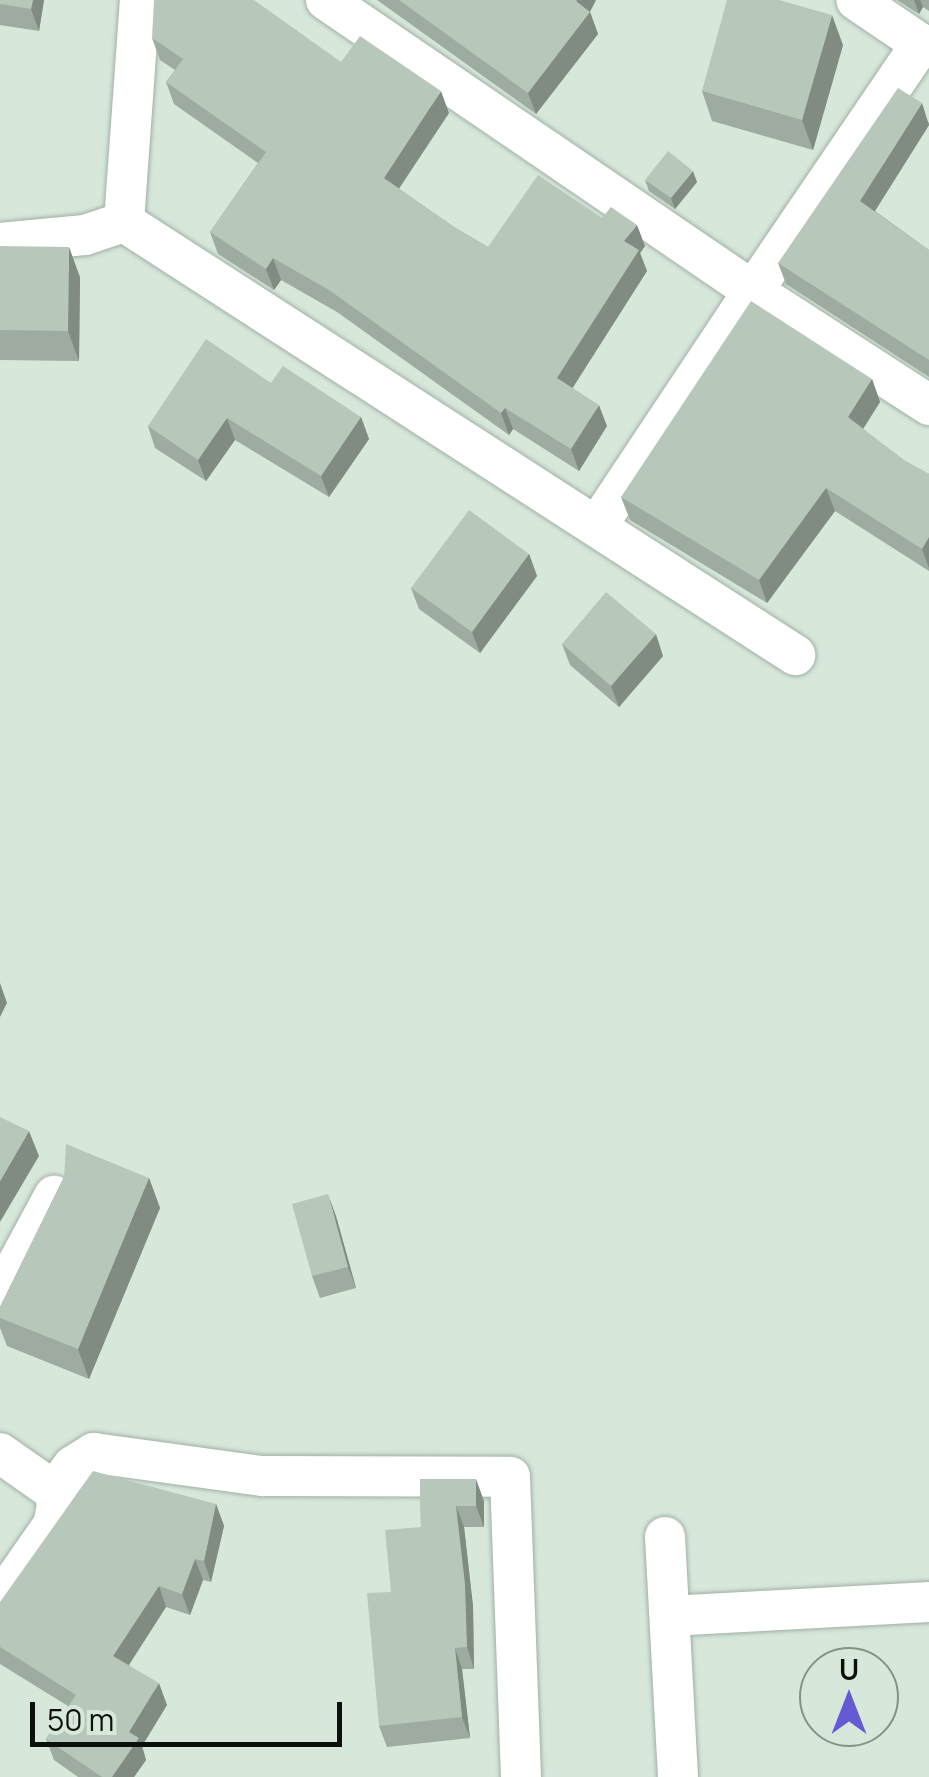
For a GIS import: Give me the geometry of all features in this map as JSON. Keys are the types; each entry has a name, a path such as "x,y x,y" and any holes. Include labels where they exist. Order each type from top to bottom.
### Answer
{"street":[{"path":"124,222 140,0"},
{"path":"326,0 753,291 929,404"},
{"path":"599,524 753,291 926,41 856,0"},
{"path":"0,243 85,235 124,222"},
{"path":"124,222 599,524 795,655"},
{"path":"0,1296 54,1196"},
{"path":"0,1453 54,1491"},
{"path":"0,1601 53,1525 54,1491 73,1466 94,1453 263,1476 510,1477 522,1777"},
{"path":"666,1536 678,1777"},
{"path":"670,1616 929,1602"}],"building":[{"path":"0,0 33,0 31,9 0,4"},
{"path":"154,0 254,0 341,62 360,36 441,91 384,178 488,247 538,175 602,218 611,207 637,225 624,241 639,250 557,378 599,405 571,449 505,408 501,413 329,290 273,258 266,269 210,232 266,152 166,82 183,59 152,38"},
{"path":"399,0 577,0 590,12 528,93"},
{"path":"727,0 779,0 832,15 802,120 702,91"},
{"path":"898,88 922,103 860,201 929,250 929,360 778,263"},
{"path":"668,151 693,171 671,198 645,180"},
{"path":"0,246 69,247 68,331 0,330"},
{"path":"751,301 872,379 848,417 905,461 929,474 929,537 922,549 826,488 759,580 621,497"},
{"path":"206,339 271,383 283,366 361,417 321,476 227,418 198,460 148,426"},
{"path":"469,510 529,554 472,632 411,588"},
{"path":"606,592 656,634 611,686 562,644"},
{"path":"0,1117 29,1131 0,1181"},
{"path":"66,1144 149,1178 78,1349 0,1318 0,1307 64,1177"},
{"path":"328,1194 348,1267 312,1276 292,1204"},
{"path":"93,1471 216,1504 204,1561 195,1559 182,1594 159,1586 113,1656 159,1683 129,1732 139,1738 112,1777 102,1777 46,1739 76,1695 0,1647 0,1602"},
{"path":"420,1479 476,1479 476,1506 456,1506 467,1647 455,1648 462,1717 379,1726 367,1593 391,1592 385,1530 421,1527"}]}
